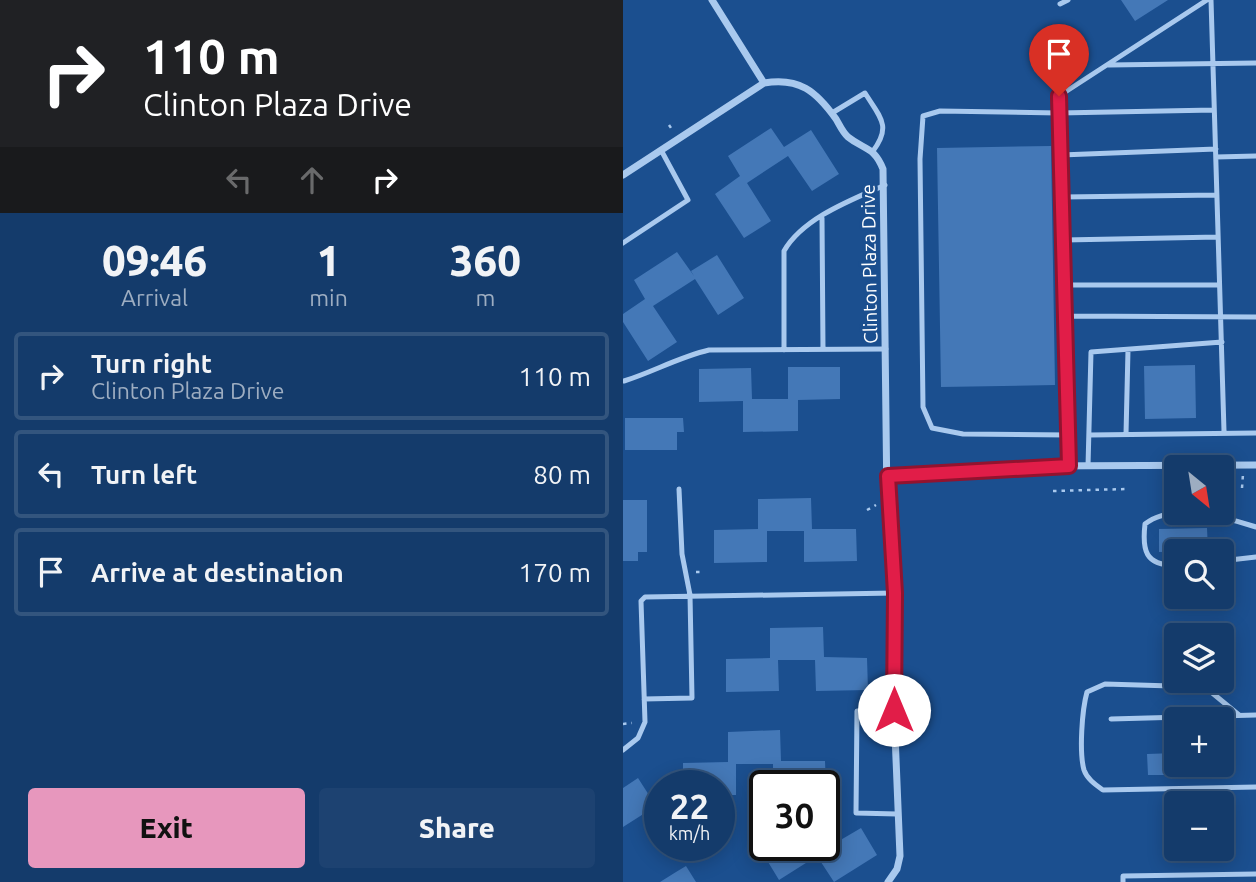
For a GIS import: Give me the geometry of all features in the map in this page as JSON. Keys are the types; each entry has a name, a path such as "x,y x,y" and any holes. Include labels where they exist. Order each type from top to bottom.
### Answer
{"street":[{"path":"712,0 764,83"},
{"path":"623,175 764,83 782,80 807,87 819,96 848,137 873,151"},
{"name":"Clinton Plaza Drive","path":"873,151 883,169 885,186 888,476 895,593 894,710 900,856 897,869 888,882"},
{"path":"888,476 1069,466 1256,465"}],"lane":[{"path":"1060,4 1067,0"},
{"path":"1069,466 1059,96 1209,0 1224,431"},
{"path":"1107,65 1213,65 1256,62"},
{"path":"832,113 865,93 884,122 883,138 873,151"},
{"path":"1069,435 963,434 932,428 923,407 920,159 923,116 940,111 1059,113 1214,110"},
{"path":"1061,155 1216,149"},
{"path":"623,243 688,200 661,150"},
{"path":"1216,157 1256,156"},
{"path":"784,350 784,251 792,238 844,204 885,186"},
{"path":"1063,197 1217,195"},
{"path":"822,218 823,349"},
{"path":"1064,240 1218,237"},
{"path":"1066,285 1219,285"},
{"path":"1067,316 1256,317"},
{"path":"1088,466 1091,352 1222,342"},
{"path":"623,381 649,374 683,356 709,350 886,349"},
{"path":"1126,434 1128,350"},
{"path":"1089,435 1224,431 1256,433"},
{"path":"644,699 692,698 690,595 682,554 679,489"},
{"path":"1164,565 1152,559 1143,546 1145,524 1156,515 1193,513 1256,527"},
{"path":"1234,560 1256,557"},
{"path":"623,750 643,730 641,601 645,597 895,593"},
{"path":"1239,715 1205,687 1105,684 1087,692 1083,707 1084,771 1092,782 1103,790 1256,787"},
{"path":"894,710 857,711 856,813 897,814"},
{"path":"1111,719 1256,715"},
{"path":"1222,874 1222,882"},
{"path":"1123,882 1123,876 1256,874"}],"path":[{"path":"1053,491 1127,489"}],"building":[{"path":"1121,0 1168,0 1135,21"},
{"path":"771,128 784,147 811,130 839,174 812,191 788,156 747,183 771,221 744,238 715,194 740,176 728,156"},
{"path":"1051,146 1055,385 941,387 937,148"},
{"path":"677,252 694,276 691,271 717,255 744,298 718,315 695,279 653,306 677,342 648,361 623,322 623,314 645,299 634,280"},
{"path":"1195,365 1196,418 1145,419 1144,366"},
{"path":"788,367 840,367 840,399 798,400 798,431 743,432 743,401 699,402 699,369 751,368 752,399 788,399"},
{"path":"625,418 683,418 684,432 677,432 677,450 625,450"},
{"path":"811,498 812,529 856,529 857,561 804,562 804,531 767,531 767,562 714,563 714,530 758,529 758,499"},
{"path":"623,500 647,500 647,552 638,552 638,561 623,561"},
{"path":"1207,528 1207,539 1164,539 1164,552 1159,552 1159,529"},
{"path":"823,627 824,657 867,658 868,690 816,691 815,660 778,660 779,691 726,692 726,659 770,658 770,628"},
{"path":"780,730 781,761 825,761 825,770 773,770 773,764 736,764 735,795 735,770 683,770 683,763 728,762 728,732"},
{"path":"1164,753 1164,775 1148,775 1147,754"},
{"path":"638,778 644,787 644,814 623,827 623,788"},
{"path":"861,828 877,855 834,882 820,861 840,861 840,840"},
{"path":"767,861 809,861 779,880"},
{"path":"686,866 696,882 660,882 676,872"}],"route":[{"path":"894,710 895,593 887,505 888,476 1069,466 1059,96"}]}
